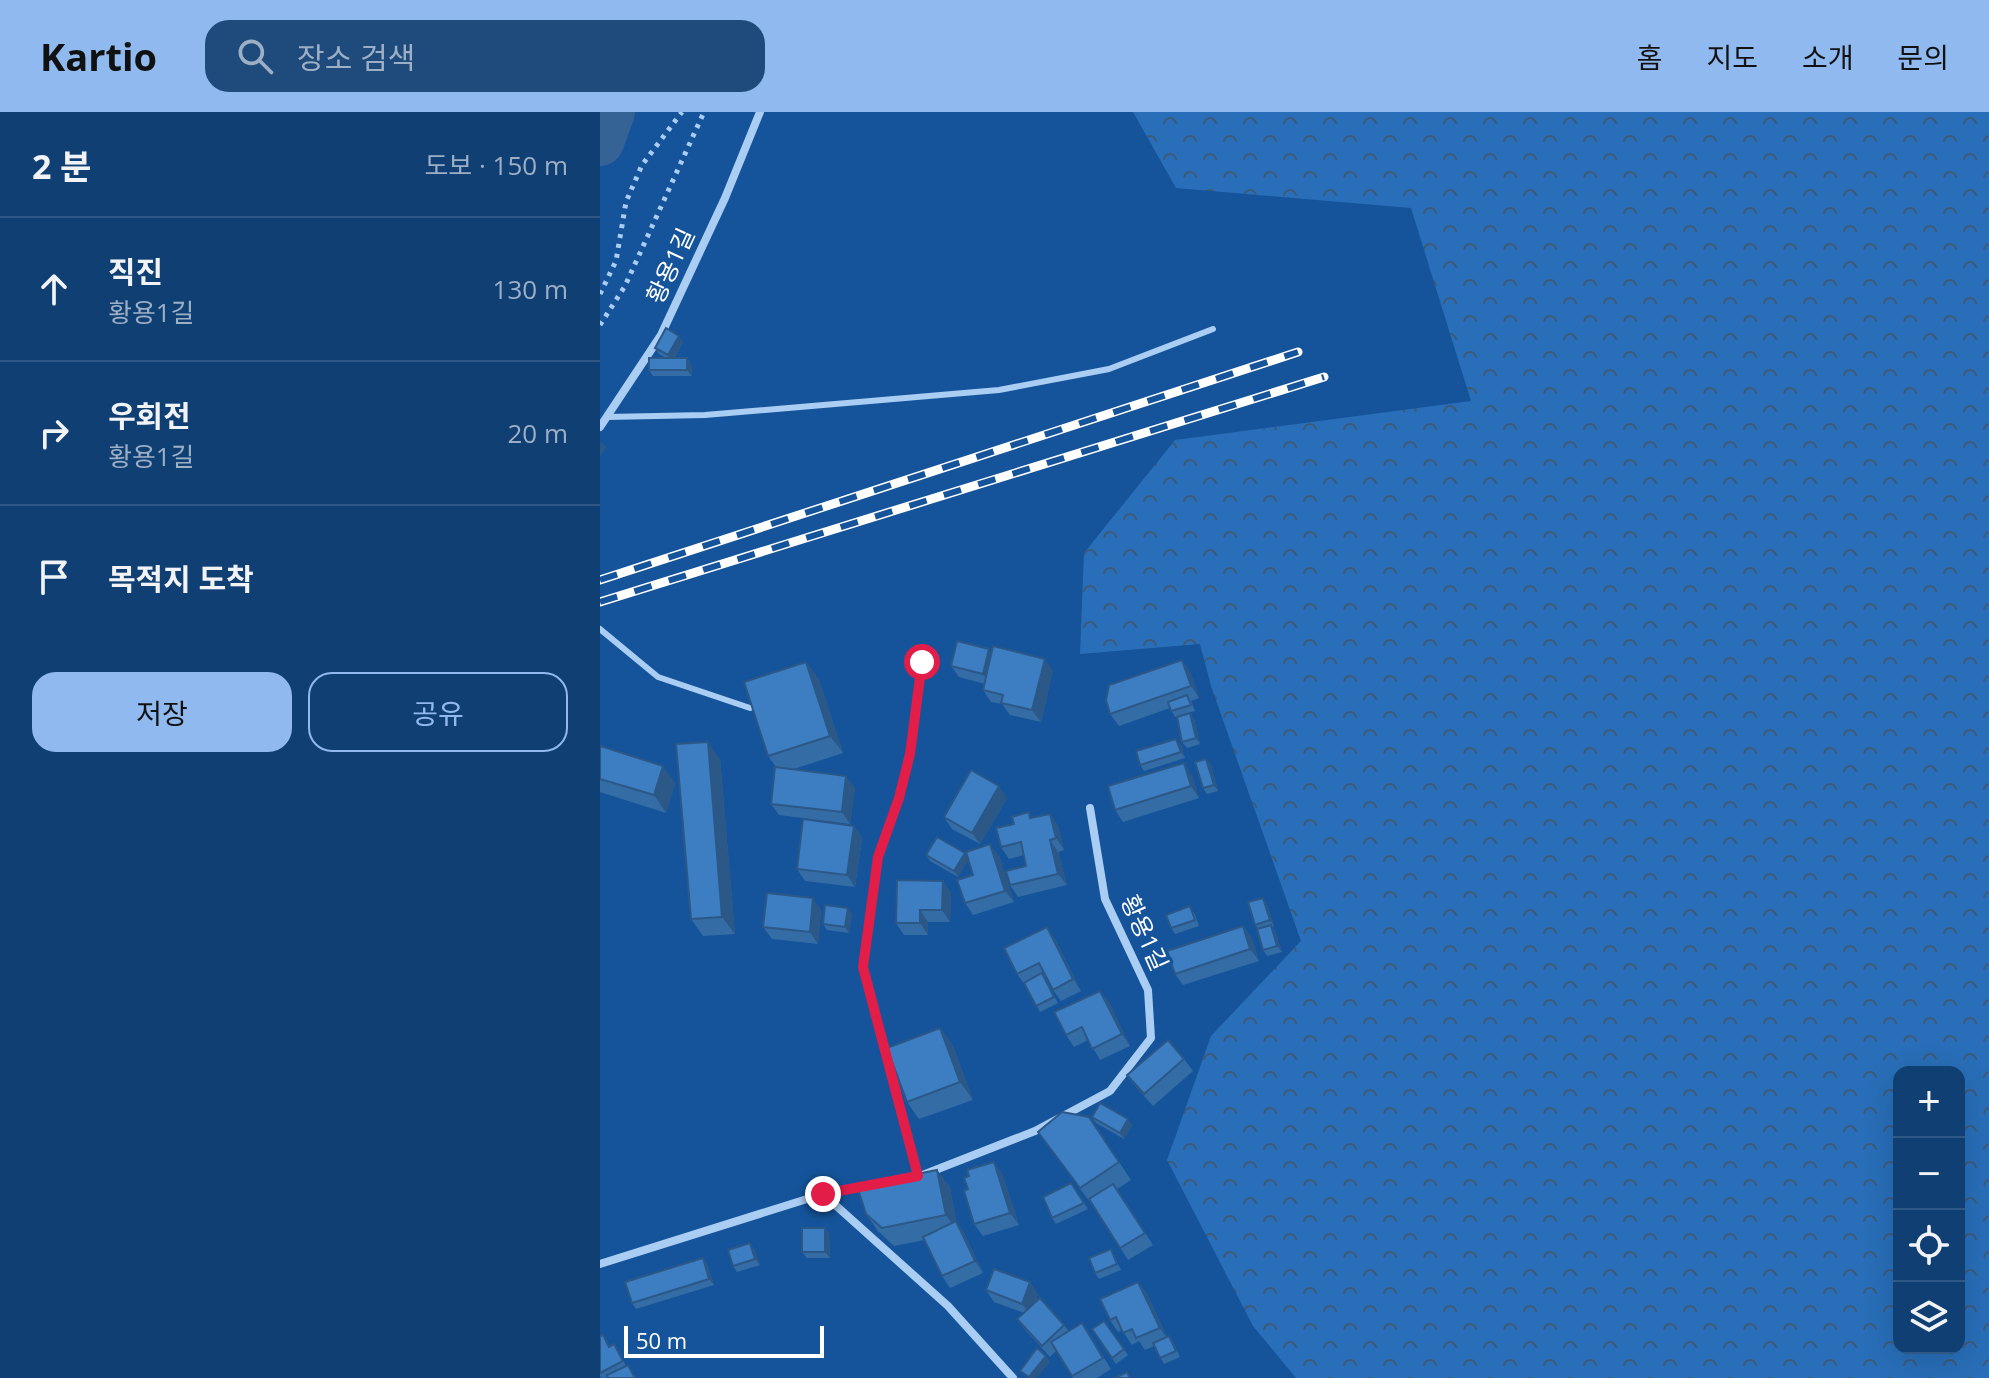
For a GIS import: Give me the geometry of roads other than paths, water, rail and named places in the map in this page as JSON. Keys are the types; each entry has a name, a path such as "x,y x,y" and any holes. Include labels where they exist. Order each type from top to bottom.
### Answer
{"street":[{"name":"황용1길","path":"600,427 661,335 725,198 760,112"},
{"path":"918,1176 863,967 878,857 899,798 910,754 922,662"},
{"name":"황용1길","path":"905,1179 1035,1131 1110,1091 1151,1038 1148,990 1105,899 1090,808"},
{"path":"600,1264 823,1194 878,1184"},
{"path":"823,1194 948,1306 1013,1378"}],"lane":[{"path":"607,417 705,415 999,390 1109,369 1213,329"},
{"path":"600,629 658,677 750,708"}],"waterway":[{"path":"600,142 611,112"}],"railway":[{"path":"600,580 1298,352"},
{"path":"600,602 1324,377"}]}
